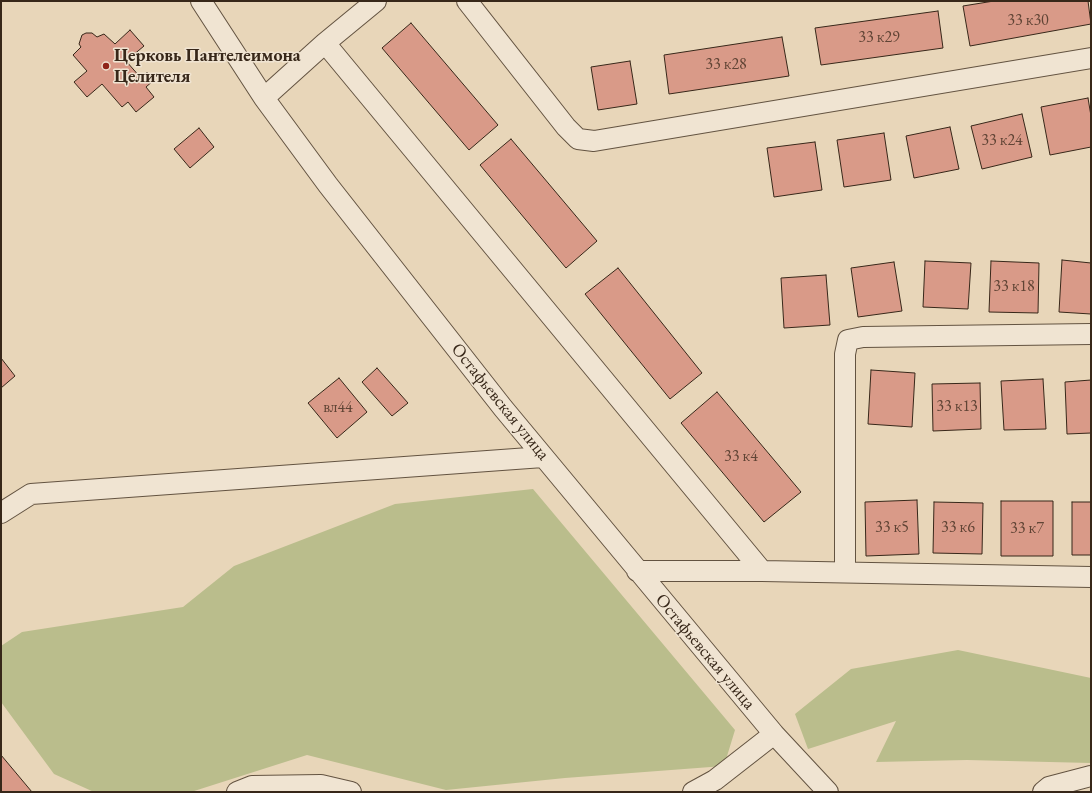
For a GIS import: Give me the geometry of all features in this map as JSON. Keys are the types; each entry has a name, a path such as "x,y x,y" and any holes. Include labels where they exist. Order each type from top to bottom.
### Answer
{"street":[{"name":"Остафьевская улица","path":"201,1 264,98 333,191 543,457 774,734 824,790"},
{"path":"264,98 325,43 376,1"},
{"path":"467,1 566,127 578,139 594,141 1091,58"},
{"path":"325,43 762,571"},
{"path":"845,572 845,354 848,340 863,337 1091,334"},
{"path":"1,512 31,494 543,457"},
{"path":"637,571 845,572 1091,577"},
{"path":"693,792 715,780 774,734"},
{"path":"1043,792 1049,787 1091,776"},
{"path":"237,792 252,786 321,785 351,792"}],"green space":[{"path":"533,489 735,730 724,766 565,778 446,790 307,755 191,792 94,792 54,774 1,702 1,646 22,632 183,607 234,566 395,504"},
{"path":"958,650 1091,678 1091,763 967,760 876,762 896,721 808,749 795,714 851,669"}],"building":[{"path":"994,1 1088,1 1091,24 970,46 963,6"},
{"path":"938,11 943,48 821,65 815,28"},
{"path":"411,23 498,125 469,150 382,48"},
{"name":"Церковь Пантелеимона Целителя","path":"130,30 144,46 126,61 141,78 147,72 154,80 146,87 154,97 136,112 128,102 122,107 102,84 87,97 74,82 87,71 73,55 81,47 79,44 82,35 92,33 97,37 104,34 115,44"},
{"path":"782,37 789,76 669,94 664,55"},
{"path":"630,61 637,104 598,110 591,67"},
{"path":"1088,98 1091,116 1091,147 1050,155 1041,107"},
{"path":"1022,114 1032,157 982,169 971,126"},
{"path":"950,127 959,169 914,178 906,136"},
{"path":"199,128 214,147 190,168 174,149"},
{"path":"884,133 891,180 844,187 837,140"},
{"path":"511,139 597,241 566,268 480,165"},
{"path":"815,142 822,190 774,197 767,148"},
{"path":"1062,260 1091,263 1091,314 1059,312"},
{"path":"925,261 971,263 968,309 923,307"},
{"path":"991,261 1039,263 1038,313 989,312"},
{"path":"894,262 902,311 858,317 851,268"},
{"path":"618,268 702,373 670,399 585,294"},
{"path":"826,275 830,325 784,328 781,278"},
{"path":"1,358 15,376 1,388"},
{"path":"377,368 408,403 392,416 362,382"},
{"path":"871,370 915,373 912,427 868,424"},
{"path":"339,378 367,412 337,438 308,403"},
{"path":"1043,379 1046,429 1004,430 1001,381"},
{"path":"1091,380 1091,433 1067,434 1065,382"},
{"path":"980,383 981,429 933,431 932,384"},
{"path":"717,392 801,492 764,522 681,423"},
{"path":"917,500 919,554 866,556 865,502"},
{"path":"1001,501 1053,501 1053,556 1001,556"},
{"path":"934,502 983,503 982,554 933,553"},
{"path":"1072,502 1091,502 1091,555 1072,555"},
{"path":"1,755 32,792 1,792"}],"place":[{"name":"Церковь Пантелеимона Целителя","path":"106,66"}]}
